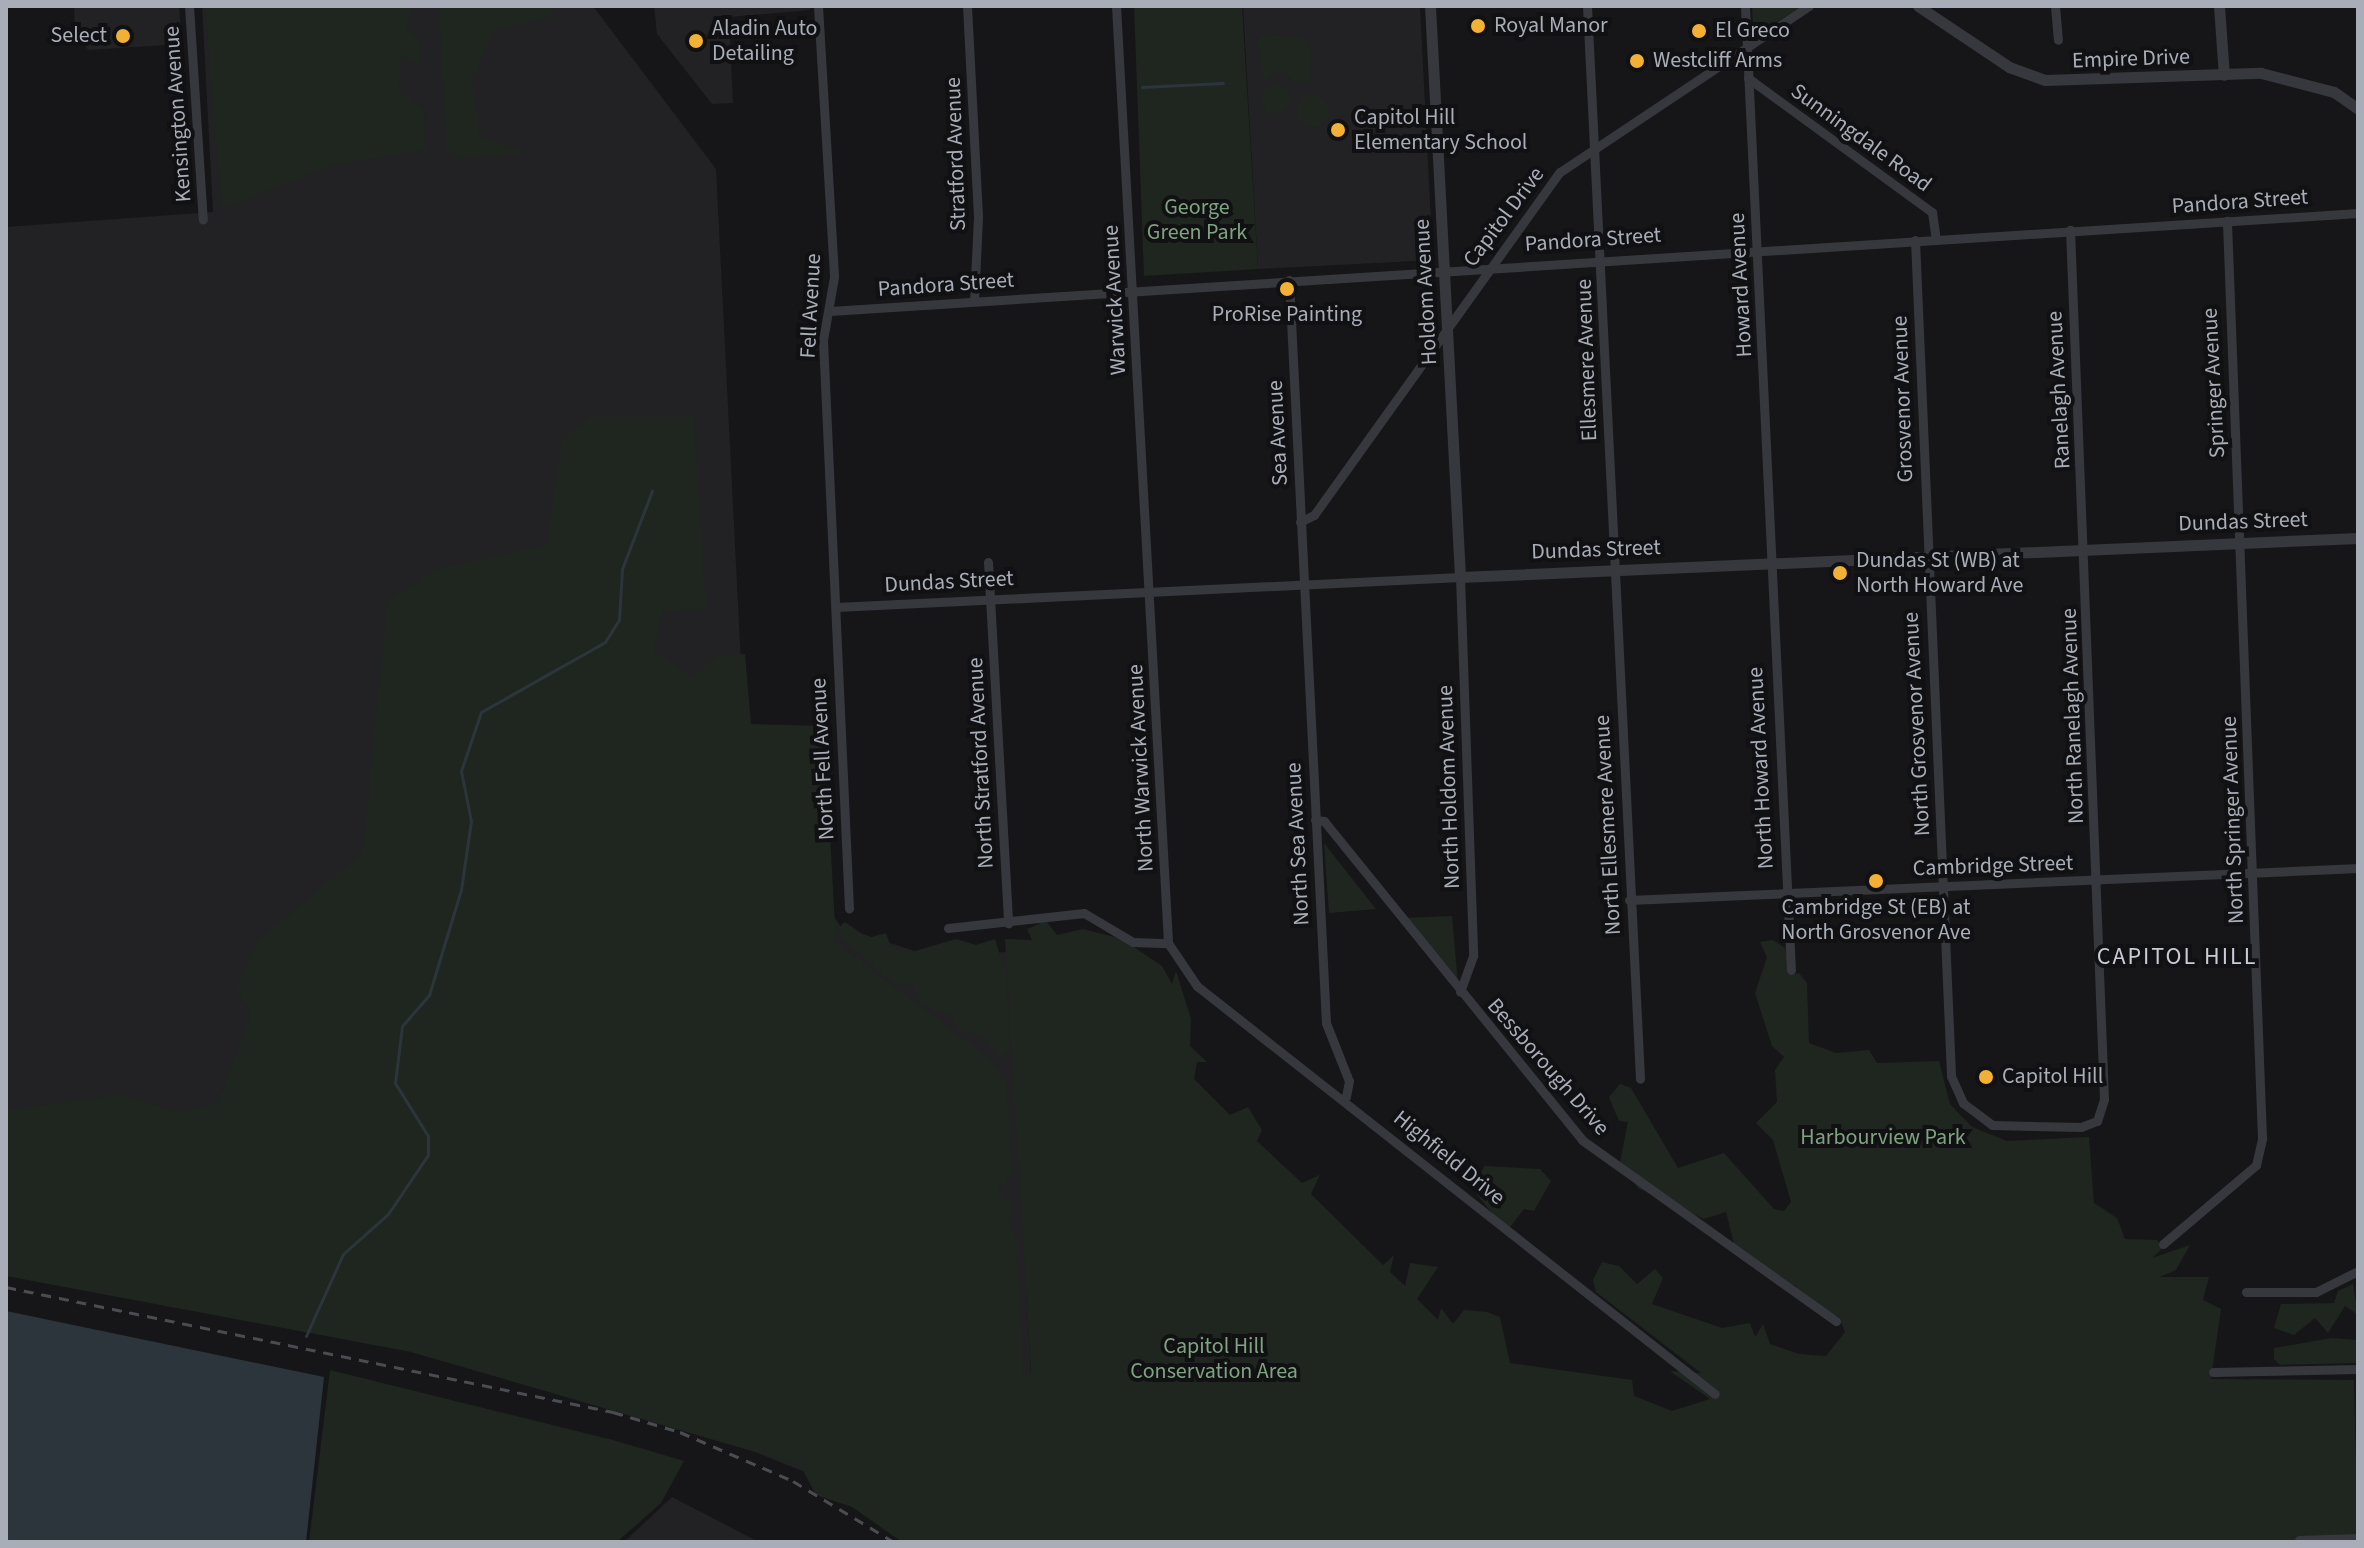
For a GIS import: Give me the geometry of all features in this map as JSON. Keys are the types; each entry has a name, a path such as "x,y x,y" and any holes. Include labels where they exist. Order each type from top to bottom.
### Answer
{"street":[{"name":"Kensington Avenue","path":"189,6 203,220"},
{"name":"Fell Avenue","path":"818,6 830,311 823,340 836,607"},
{"name":"Stratford Avenue","path":"967,6 978,217 974,301"},
{"name":"Warwick Avenue","path":"1116,6 1149,592"},
{"name":"Holdom Avenue","path":"1430,6 1460,577"},
{"name":"Ellesmere Avenue","path":"1587,6 1613,569"},
{"name":"Howard Avenue","path":"1745,6 1770,563"},
{"name":"Capitol Drive","path":"1300,522 1314,515 1490,265 1560,172 1595,143 1809,6"},
{"name":"Empire Drive","path":"1918,6 2009,67 2045,80 2224,75 2298,78 2358,109"},
{"path":"2055,6 2058,40"},
{"path":"2219,6 2224,75"},
{"name":"Sunningdale Road","path":"1748,78 1932,212 1936,239"},
{"name":"Pandora Street","path":"830,311 1490,265 2358,213"},
{"name":"Springer Avenue","path":"2227,221 2241,543"},
{"name":"Ranelagh Avenue","path":"2070,230 2085,549"},
{"name":"Grosvenor Avenue","path":"1915,240 1927,555"},
{"name":"Sea Avenue","path":"1289,280 1301,584"},
{"name":"Dundas Street","path":"836,607 1613,569 2358,538"},
{"name":"North Springer Avenue","path":"2163,1244 2256,1165 2262,1138 2241,543"},
{"name":"North Ranelagh Avenue","path":"1953,1083 1974,1115 2002,1128 2097,1121 2104,1099 2085,549"},
{"name":"North Grosvenor Avenue","path":"1927,555 1953,1083"},
{"path":"988,562 991,600"},
{"name":"North Howard Avenue","path":"1770,563 1791,970"},
{"name":"North Ellesmere Avenue","path":"1613,569 1640,1079"},
{"name":"North Holdom Avenue","path":"1460,577 1473,956 1460,992"},
{"name":"North Sea Avenue","path":"1301,584 1326,1023 1349,1081 1346,1097"},
{"name":"North Warwick Avenue","path":"1149,592 1168,943"},
{"name":"North Stratford Avenue","path":"991,600 1008,923"},
{"name":"North Fell Avenue","path":"836,607 849,908"},
{"name":"Bessborough Drive","path":"1315,820 1324,821 1582,1140 1836,1321"},
{"name":"Cambridge Street","path":"1629,900 2358,868"},
{"path":"948,928 1084,913 1133,942 1168,943"},
{"name":"Highfield Drive","path":"1168,943 1197,986 1346,1097 1715,1394"},
{"path":"2246,1292 2316,1292 2358,1271"},
{"path":"2213,1372 2358,1369"},
{"path":"2299,1540 2358,1538"}],"shaded area":[{"path":"74,6 179,6 182,44 88,50 75,31"},
{"path":"202,6 593,6 716,169 745,743 790,851 841,927 927,955 1008,952 1040,1542 812,1475 632,1402 271,1319 6,1270 6,227 213,212"},
{"path":"654,6 810,6 810,10 729,17 733,103 712,104 657,34"},
{"name":"Capitol Hill Elementary School","path":"1243,6 1420,6 1433,260 1258,269"},
{"path":"6,1311 324,1377 306,1542 6,1542"},
{"path":"672,1497 759,1542 624,1542"}],"green space":[{"path":"205,6 415,6 406,28 420,41 421,67 401,56 399,90 424,112 426,150 334,165 222,209"},
{"path":"439,6 551,6 555,16 494,31 472,80 480,137 530,154 460,158 446,150"},
{"name":"George Green Park","path":"1134,6 1242,6 1258,269 1144,276"},
{"path":"1752,6 1802,6 1764,30 1753,25"},
{"path":"1263,35 1301,37 1311,49 1310,81 1294,83 1283,70 1264,81 1257,42"},
{"path":"1276,84 1287,88 1291,99 1287,110 1276,114 1265,110 1261,99 1265,88"},
{"path":"1313,95 1324,100 1329,111 1324,122 1313,127 1302,122 1297,111 1302,100"},
{"path":"589,417 694,417 706,609 662,611 654,650 691,678 717,656 745,654 751,724 824,726 836,943 991,1060 1006,1083 1013,1171 997,1191 1013,1207 1008,1222 1017,1241 1023,1375 1031,1373 1005,939 1032,940 1027,929 1046,921 1057,935 1083,929 1122,939 1162,966 1172,984 1176,971 1191,1019 1190,1046 1207,1062 1197,1062 1194,1079 1230,1115 1248,1107 1262,1130 1257,1141 1302,1183 1320,1175 1311,1194 1383,1265 1394,1255 1390,1272 1405,1286 1410,1263 1438,1267 1417,1299 1438,1320 1441,1308 1453,1324 1464,1310 1487,1312 1500,1317 1510,1363 1632,1380 1634,1396 1672,1411 1710,1399 1670,1371 1701,1373 1596,1292 1593,1280 1602,1262 1619,1266 1637,1284 1655,1269 1663,1278 1652,1304 1722,1328 1750,1323 1755,1337 1763,1324 1770,1344 1799,1354 1826,1356 1845,1332 1839,1317 1801,1299 1796,1286 1779,1283 1734,1244 1726,1212 1704,1219 1638,1188 1620,1162 1628,1122 1619,1121 1609,1097 1620,1084 1631,1088 1678,1168 1724,1153 1774,1209 1784,1211 1791,1202 1773,1140 1756,1123 1777,1102 1775,1070 1784,1057 1772,1046 1755,993 1767,957 1760,942 1773,940 1785,948 1790,975 1799,973 1807,983 1809,1043 1836,1053 1869,1050 1877,1063 1939,1061 1950,1104 1972,1127 2007,1141 2089,1137 2094,1203 2117,1218 2125,1239 2157,1240 2163,1248 2152,1258 2190,1245 2176,1270 2160,1277 2209,1277 2203,1300 2221,1309 2211,1379 2354,1380 2358,1542 902,1542 852,1507 816,1495 800,1465 411,1352 6,1276 6,1110 121,1095 178,1112 218,1103 251,1014 237,987 257,942 363,853 387,602 436,570 547,544 562,440"},
{"path":"1324,843 1376,909 1329,913"},
{"path":"1452,916 1458,984 1403,918"},
{"path":"845,922 868,938 886,933 891,947 908,953 956,939 976,945 995,939 1007,979 1010,1050 1001,1059 982,1037 959,1030 952,1016 920,1004 913,984 894,984 843,939 838,928"},
{"path":"1484,1166 1540,1169 1551,1181 1534,1211 1524,1209 1507,1231 1474,1191"},
{"path":"2353,1284 2358,1315 2345,1306 2328,1333 2315,1318 2294,1335 2274,1328 2281,1304 2334,1303 2338,1291"},
{"path":"2332,1338 2358,1340 2358,1363 2280,1365 2274,1359 2274,1348"},
{"path":"330,1370 613,1440 684,1461 661,1503 617,1542 309,1542"}],"waterway":[{"path":"1142,87 1223,83"},
{"path":"306,1336 343,1254 388,1214 428,1155 428,1136 395,1083 402,1026 429,995 461,890 471,821 461,771 481,712 605,642 619,620 622,569 652,491"}],"railway":[{"path":"6,1287 613,1412 680,1432 793,1481 894,1542"}],"place":[{"name":"Royal Manor","path":"1478,26"},
{"name":"El Greco","path":"1699,31"},
{"name":"Select","path":"123,36"},
{"name":"Aladin Auto Detailing","path":"696,41"},
{"name":"Westcliff Arms","path":"1637,61"},
{"name":"Capitol Hill Elementary School","path":"1338,130"},
{"name":"ProRise Painting","path":"1287,289"},
{"name":"Dundas St (WB) at North Howard Ave","path":"1840,573"},
{"name":"Cambridge St (EB) at North Grosvenor Ave","path":"1876,881"},
{"name":"Capitol Hill","path":"1986,1077"}],"district":[{"name":"CAPITOL HILL","path":"2177,957"}],"park label":[{"name":"Harbourview Park","path":"1883,1138"},
{"name":"Capitol Hill Conservation Area","path":"1214,1358"}]}
